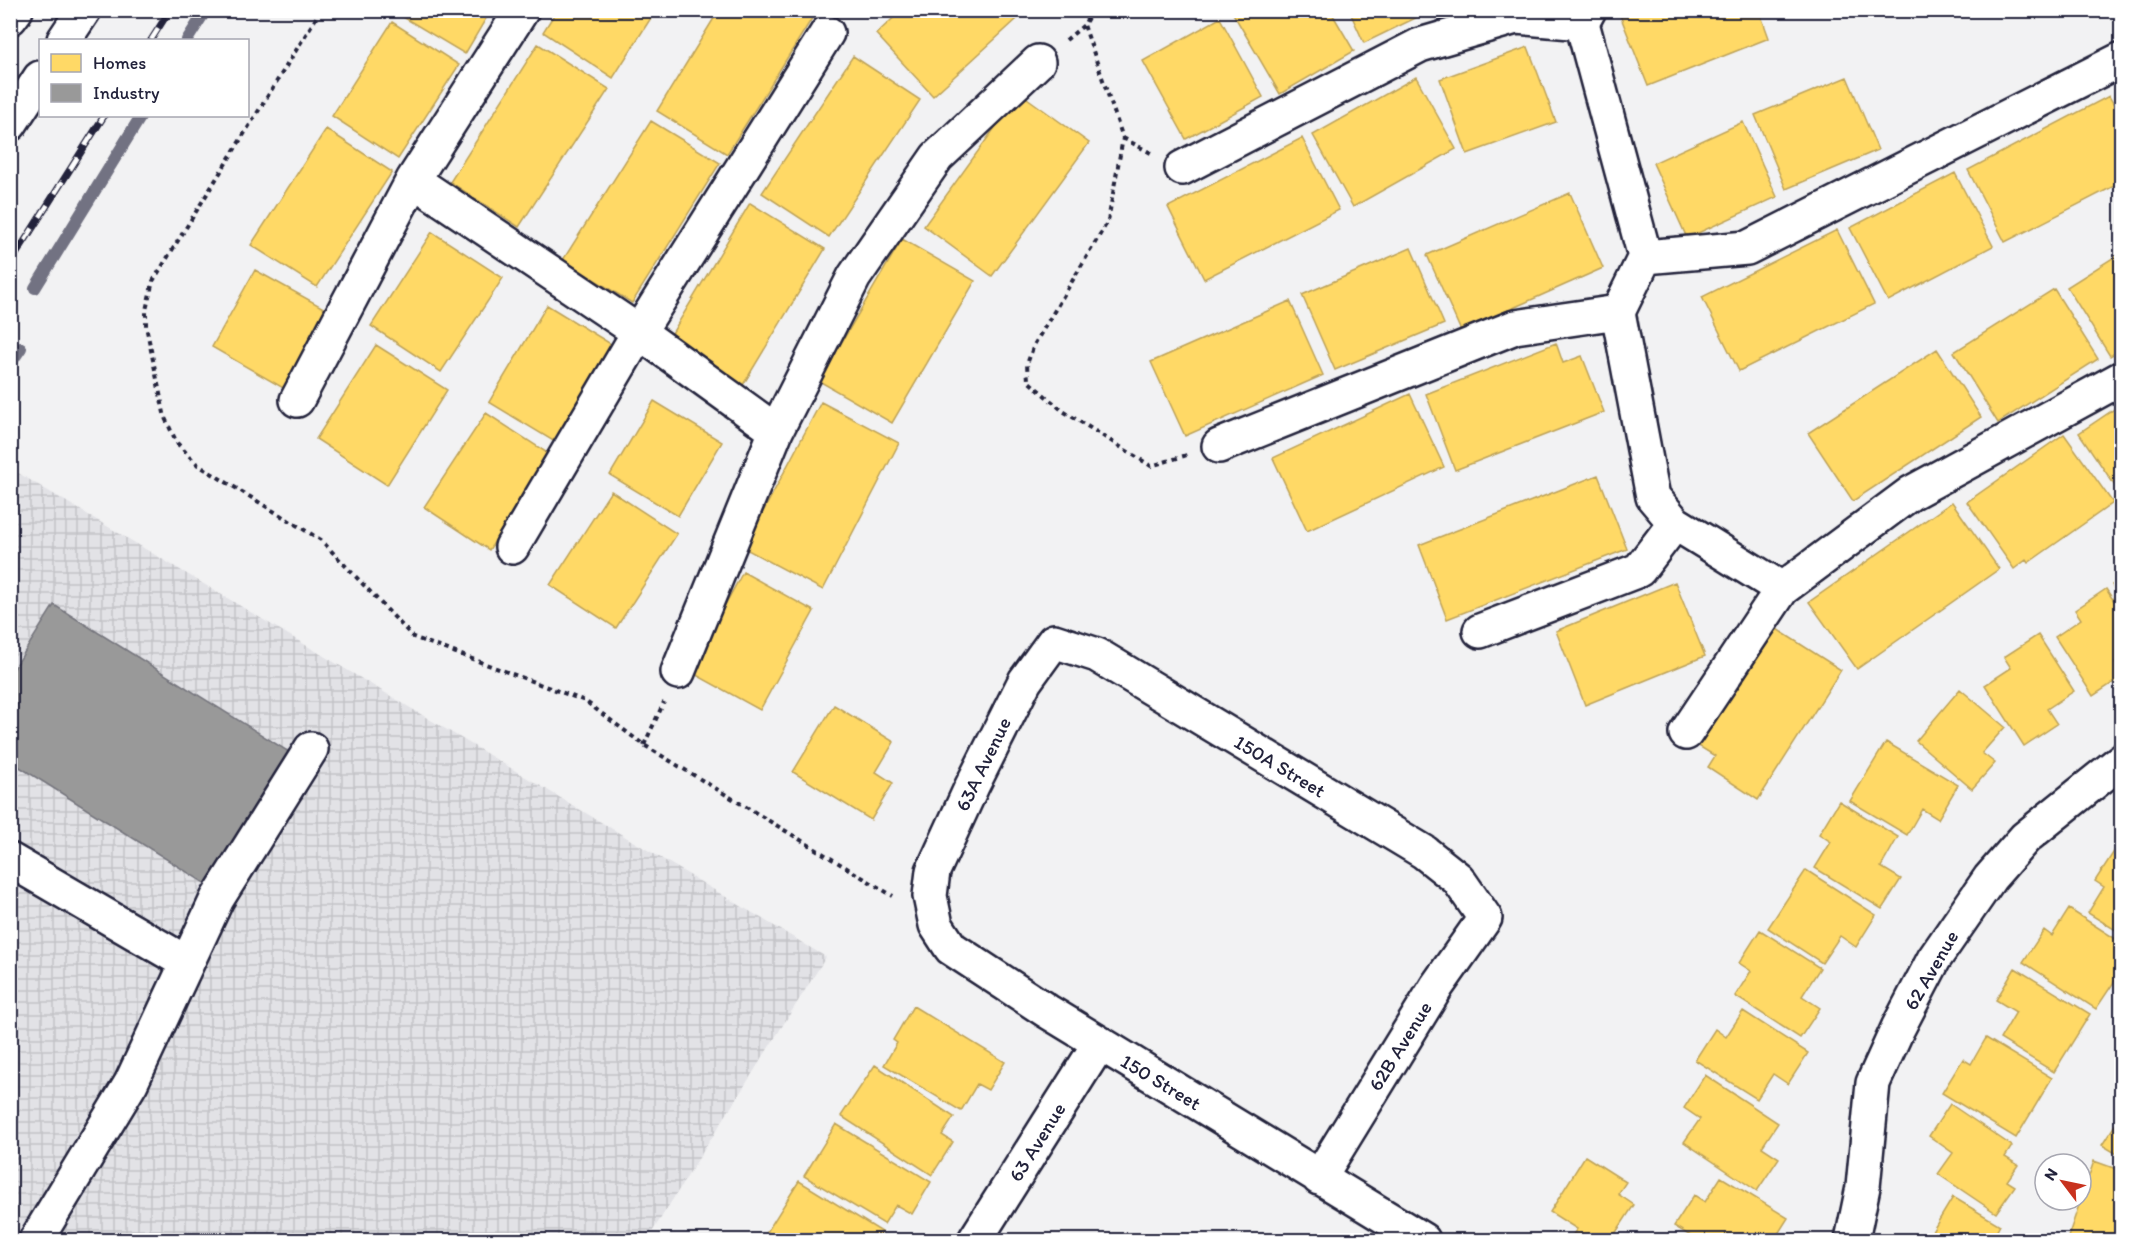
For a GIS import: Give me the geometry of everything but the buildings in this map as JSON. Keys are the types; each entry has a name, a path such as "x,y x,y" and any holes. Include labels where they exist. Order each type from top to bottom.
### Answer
{"street":[{"path":"10,18 16,10"},
{"path":"65,39 84,10"},
{"path":"297,400 413,180 522,10"},
{"path":"1182,168 1420,45 1516,17 1586,17 1645,257 1618,312 1653,497 1676,523 1782,589"},
{"path":"512,547 639,332 827,33"},
{"path":"1645,257 1747,248 2121,59"},
{"path":"678,672 776,431 854,277 937,157 1038,62"},
{"path":"10,124 39,80"},
{"path":"413,180 639,332 776,431"},
{"path":"1219,446 1515,327 1618,312"},
{"path":"1686,733 1782,589 1911,493 2121,378"},
{"path":"1480,631 1639,570 1676,523"},
{"name":"63A Avenue","path":"915,897 933,872 972,786 1025,681 1054,640"},
{"name":"150A Street","path":"1054,640 1097,655 1424,852 1458,879 1485,918"},
{"path":"36,1240 131,1083 218,899 311,749"},
{"name":"62 Avenue","path":"1859,1237 1873,1083 1898,1028 1934,959 1989,878 2025,838 2121,760"},
{"path":"10,860 188,963"},
{"name":"150 Street","path":"915,897 951,948 1099,1044 1423,1240"},
{"name":"62B Avenue","path":"1319,1178 1437,986 1485,918"},
{"name":"63 Avenue","path":"975,1240 1099,1044"}],"path":[{"path":"321,10 153,281 146,310 146,326 165,418 177,443 198,465 321,540 414,637 585,701 644,745 915,897"},
{"path":"1092,10 1084,25 1123,138 1108,221 1034,345 1028,364 1028,381 1063,411 1151,466 1219,446"},
{"path":"644,745 678,672"}],"shaded area":[{"path":"10,468 826,957 647,1240 11,1240"}],"waterway":[{"path":"188,39 206,10"},
{"path":"35,288 140,117"},
{"path":"10,364 21,348"}],"railway":[{"path":"152,39 170,10"},
{"path":"10,264 103,117"}]}
